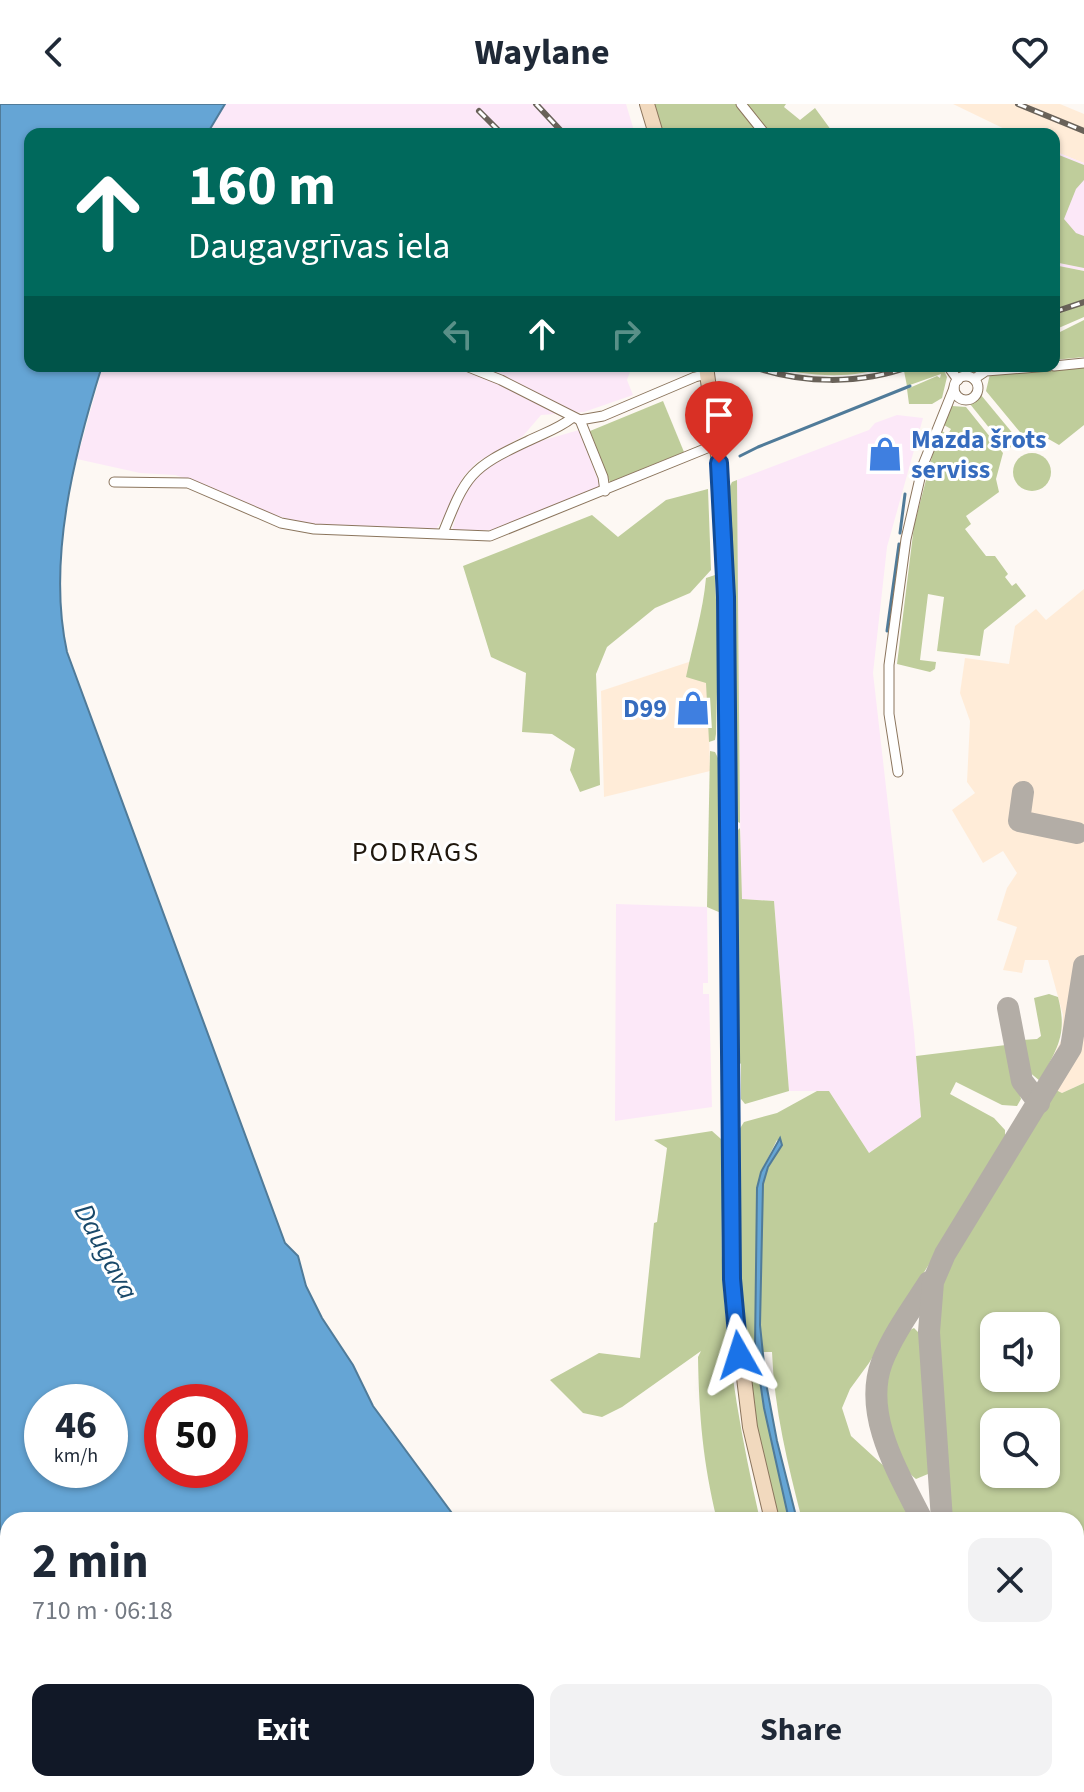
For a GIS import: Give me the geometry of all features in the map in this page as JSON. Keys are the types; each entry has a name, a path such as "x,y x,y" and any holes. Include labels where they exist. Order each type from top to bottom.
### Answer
{"main road":[{"path":"647,104 654,128"},
{"path":"707,372 725,539 735,1324 750,1427 770,1512"}],"street":[{"path":"741,104 760,128"},
{"path":"1060,365 1084,363"},
{"path":"480,372 576,419 603,477 605,491"},
{"path":"443,533 466,479 481,465 576,419 603,416 704,372"},
{"path":"898,772 889,714 889,665 906,539 923,465 956,384 965,376 974,379 978,389 971,398 959,397 956,384 951,372"},
{"path":"974,379 984,372"},
{"path":"114,482 188,483 271,519 314,529 490,536 717,444"}],"shaded area":[{"path":"225,104 626,104 633,128 211,128"},
{"path":"953,104 1060,104 1084,114 1084,163 1060,153 1060,128 1003,128"},
{"path":"1060,153 1084,163 1084,271 1060,266"},
{"path":"101,372 630,372 627,380 633,395 584,412 541,415 523,436 477,462 463,477 450,508 436,529 314,525 273,515 175,475 140,473 77,459"},
{"path":"897,415 923,418 887,547 873,673 921,1117 869,1153 829,1091 789,1091 774,901 741,899 737,480 869,430 875,423"},
{"path":"579,430 601,488 493,530 452,531 460,501 482,467 527,445"},
{"path":"1084,589 1084,1083 1062,1093 1040,1081 1062,1039 1063,1015 1048,960 1025,960 1022,973 1003,970 1017,927 997,920 1007,888 1017,873 1003,851 983,863 952,810 975,793 967,782 970,721 960,693 965,658 1009,664 1015,626 1036,609 1046,620"},
{"path":"707,656 710,771 604,797 601,691"},
{"path":"616,904 707,907 708,983 703,983 703,994 709,994 712,1107 615,1121"}],"green space":[{"path":"653,104 786,104 784,107 800,120 815,108 830,128 661,128"},
{"path":"1060,155 1084,165 1084,180 1076,189 1064,219 1076,233 1084,236 1084,268 1060,263"},
{"path":"1060,266 1084,271 1084,317 1060,327"},
{"path":"1084,320 1084,357 1060,359 1060,332"},
{"path":"1084,367 1084,425 1059,445 1045,437 1024,437 986,391 990,374 1060,372 1060,369"},
{"path":"794,372 869,372 858,374"},
{"path":"904,372 945,372 947,377 942,398 932,404 909,404 907,389 937,376 940,378 941,374 907,386"},
{"path":"981,395 1019,441 1007,450 970,404"},
{"path":"663,401 684,452 610,482 590,431"},
{"path":"952,406 966,407 1003,453 996,479 999,492 966,516 971,524 965,529 986,556 995,556 1008,574 1005,577 1012,586 1016,583 1026,596 984,630 980,656 937,651 944,597 928,594 920,660 936,662 935,669 930,672 897,664 914,526 939,430 948,434 951,429 944,425"},
{"path":"1032,453 1046,458 1051,472 1046,486 1032,491 1018,486 1013,472 1018,458"},
{"path":"737,480 740,823 734,820 733,551 729,488"},
{"path":"708,489 711,570 690,593 655,608 607,647 596,674 600,785 580,792 570,770 575,749 552,734 522,732 526,673 491,657 463,566 592,515 618,537 666,500"},
{"path":"715,575 718,650 716,734 715,740 709,742 706,683 686,677 706,578"},
{"path":"710,751 715,752 718,758 721,913 707,907"},
{"path":"740,828 742,899 774,901 789,1091 745,1104 741,1099 741,1064 736,1060 736,832"},
{"path":"1049,994 1058,997 1061,1032 1056,1050 1040,1081 1028,1071 1022,1040 1041,1036 1034,998"},
{"path":"1006,1045 1021,1099 1017,1106 1002,1105 956,1082 950,1094 994,1118 1005,1130 1005,1139 869,1363 850,1389 842,1408 851,1436 885,1467 908,1512 800,1512 779,1416 772,1352 763,1352 760,1325 763,1184 768,1168 782,1145 777,1140 761,1172 757,1188 755,1347 764,1408 787,1512 776,1512 757,1430 745,1345 739,1130 744,1122 777,1113 817,1091 829,1091 869,1153 921,1117 916,1056"},
{"path":"1084,1083 1084,1512 948,1512 938,1316 943,1279 952,1258 1056,1090 1062,1093"},
{"path":"712,1131 721,1139 722,1266 728,1343 758,1512 715,1512 708,1479 699,1399 698,1357 701,1351 622,1407 602,1417 583,1413 550,1380 599,1353 640,1358 654,1223 657,1222 667,1148 654,1140"},
{"path":"914,1328 921,1335 929,1465 928,1474 916,1479 906,1468 893,1441 885,1403 886,1378 895,1352 905,1335"}],"water":[{"name":"Daugava","path":"0,104 225,104 211,128 24,128 24,372 100,372 66,508 60,581 67,652 285,1243 298,1256 306,1286 322,1318 353,1365 373,1406 451,1512 0,1512"},
{"path":"780,1138 782,1145 768,1167 763,1184 760,1325 766,1383 795,1512 787,1512 764,1408 755,1347 757,1188 761,1172"}],"waterway":[{"path":"740,456 910,386"},
{"path":"900,533 905,494"},
{"path":"887,631 899,544"}],"taxiway":[{"path":"1023,792 1019,821 1077,833"},
{"path":"941,1512 929,1332 933,1282 945,1254 1071,1048 1084,966"},
{"path":"1008,1008 1022,1081 1039,1103"},
{"path":"918,1512 886,1444 877,1403 877,1382 892,1341 929,1282"}],"railway":[{"path":"536,104 558,128"},
{"path":"1018,104 1084,131"},
{"path":"479,111 496,128"},
{"path":"1060,310 1084,302"},
{"path":"770,372 831,380 892,372"}],"place":[{"name":"Mazda šrots serviss","path":"885,454"},
{"name":"D99","path":"693,708"}],"district":[{"name":"PODRAGS","path":"416,851"}],"route":[{"path":"719,463 726,597 732,1279 739,1355"}]}
